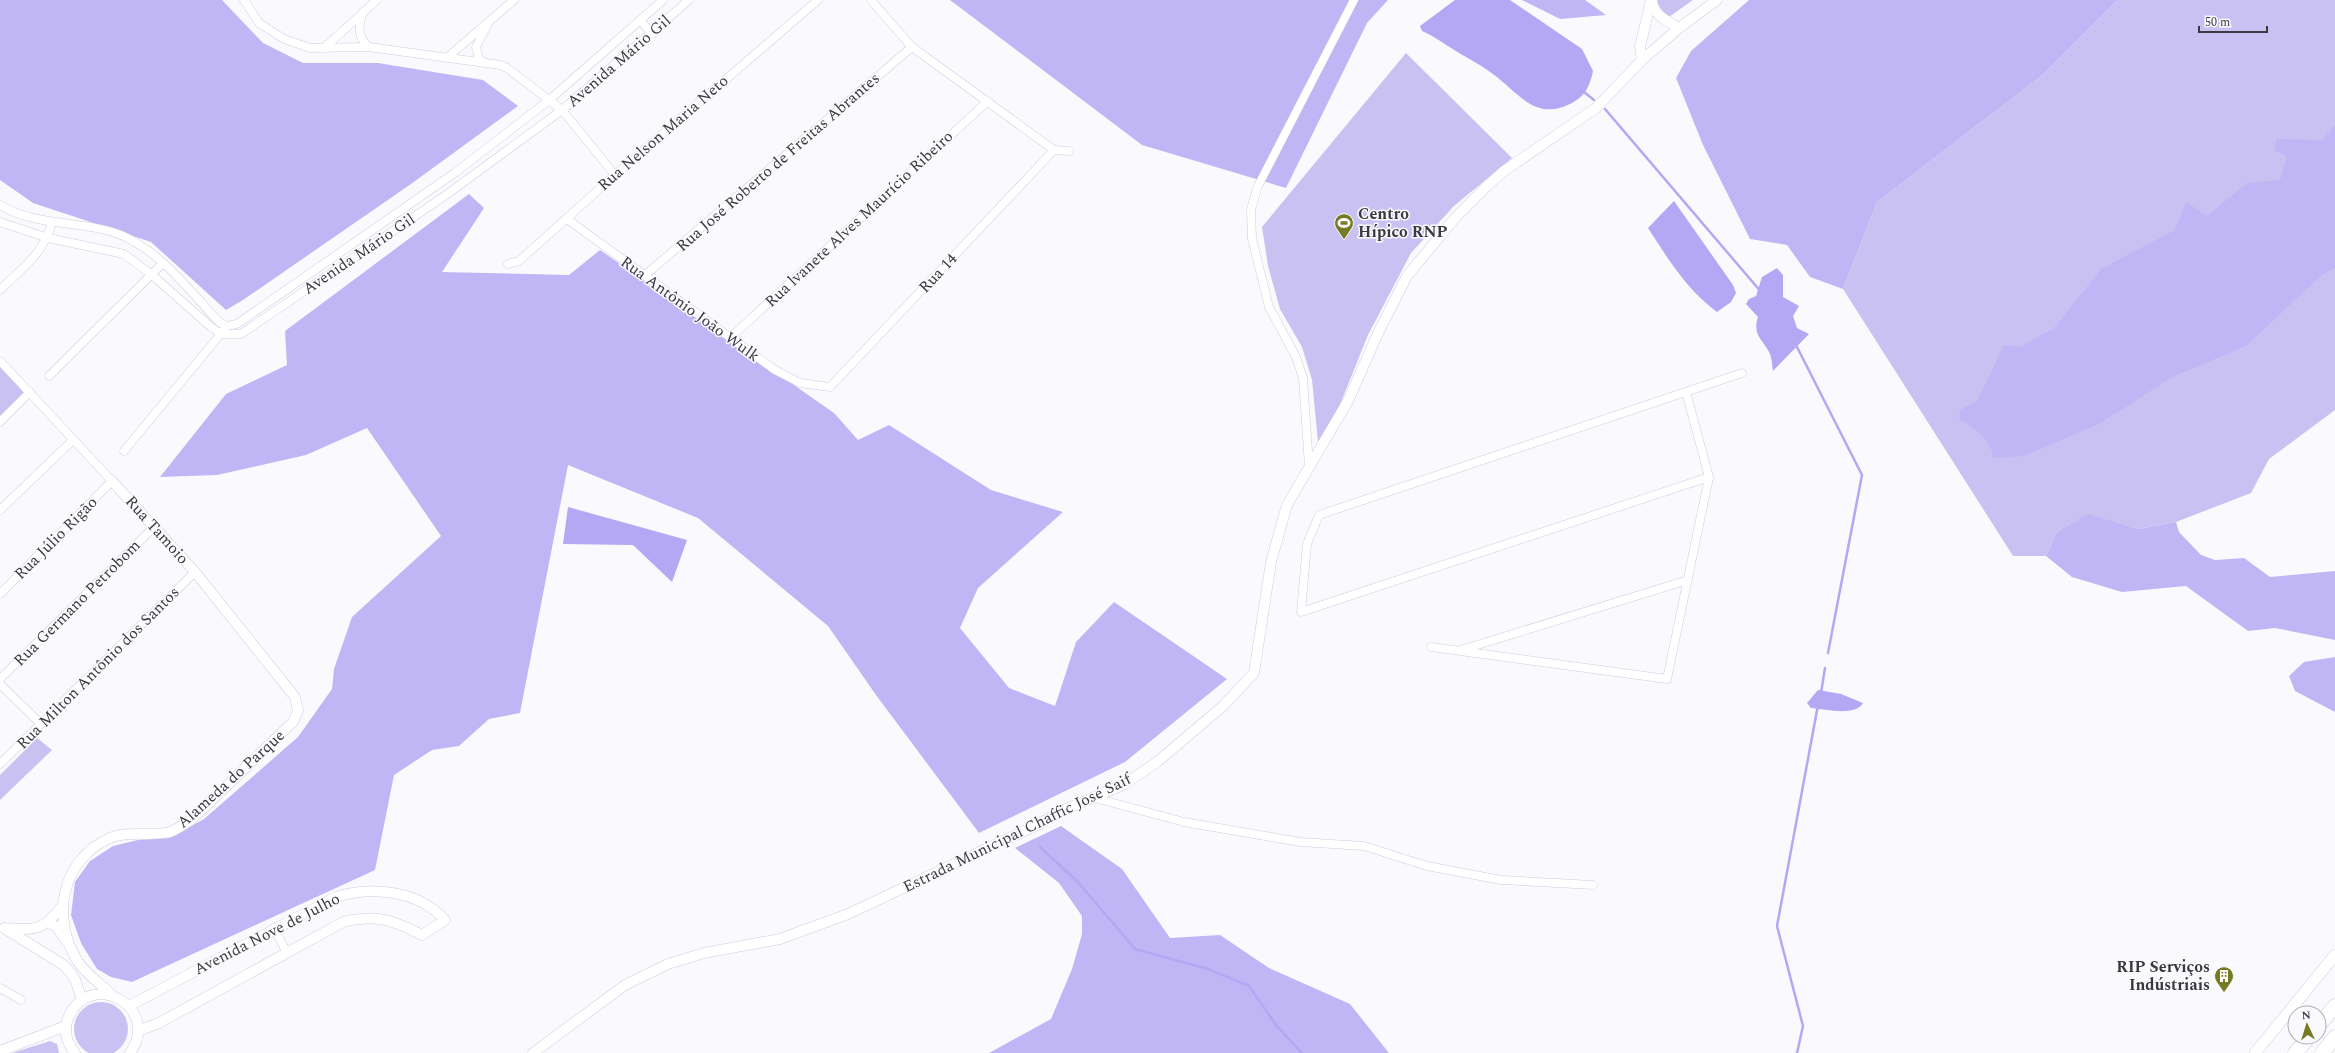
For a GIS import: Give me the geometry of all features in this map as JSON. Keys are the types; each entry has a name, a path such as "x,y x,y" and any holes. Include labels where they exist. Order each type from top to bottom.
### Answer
{"highway":[{"path":"2327,1016 2335,1006"},
{"path":"2322,1053 2335,1037"},
{"path":"2296,1053 2302,1045"}],"main road":[{"path":"2255,1053 2335,955"}],"street":[{"path":"245,0 259,24 278,35 310,48 370,47 449,56 485,62"},
{"path":"324,48 378,0"},
{"path":"449,56 514,0"},
{"name":"Avenida Mário Gil","path":"226,326 237,324 456,172 548,101 663,0"},
{"name":"Avenida Mário Gil","path":"222,334 241,334 464,182 562,110 652,34 689,0"},
{"name":"Rua Nelson Maria Neto","path":"508,264 519,261 615,174 818,0"},
{"path":"870,0 912,47 1054,150 1069,151"},
{"path":"1309,466 1303,378 1296,357 1269,308 1252,239 1250,209 1258,186 1354,0"},
{"path":"1651,0 1654,8 1661,17 1678,28"},
{"path":"1642,60 1640,47 1651,0"},
{"name":"Estrada Municipal Chaffic José Saif","path":"533,1053 626,985 668,964 711,951 780,939 848,914 1026,830 1063,810 1095,798 1123,785 1157,762 1224,706 1254,674 1271,562 1287,505 1348,401 1379,331 1407,276 1456,217 1487,186 1504,171 1596,108 1642,60 1678,28 1717,0"},
{"path":"363,12 359,30 360,37 370,47"},
{"path":"490,20 476,47 479,60 507,68 548,101 562,110 615,174"},
{"path":"640,20 652,34"},
{"name":"Rua José Roberto de Freitas Abrantes","path":"644,276 912,47"},
{"name":"Rua lvanete Alves Maurício Ribeiro","path":"731,337 988,101"},
{"name":"Rua 14","path":"819,387 830,387 843,374 1054,150"},
{"path":"456,172 464,182"},
{"path":"0,205 52,222 90,227 120,235 143,246 163,263 218,321 226,326 222,334 124,451"},
{"name":"Rua Antônio João Wulk","path":"567,219 775,370 800,383 819,387"},
{"path":"0,222 48,238 124,254 152,275 222,334"},
{"path":"0,290 42,248 48,238 52,222"},
{"path":"359,240 366,250"},
{"path":"49,376 163,263"},
{"path":"290,288 296,297"},
{"name":"Rua Tamoio","path":"0,361 195,572 294,697 298,711"},
{"path":"1709,477 1301,612 1307,544 1319,515 1742,373"},
{"path":"0,422 30,392"},
{"path":"1431,647 1667,680 1709,477 1686,392"},
{"path":"0,510 73,440"},
{"name":"Rua Júlio Rigão","path":"0,594 112,481"},
{"name":"Rua Germano Petrobom","path":"0,679 154,527"},
{"name":"Rua Milton Antônio dos Santos","path":"0,764 195,572"},
{"path":"1458,651 1688,580"},
{"path":"0,684 41,724"},
{"name":"Alameda do Parque","path":"129,1006 113,996 79,963 70,948 62,906 63,892 70,875 83,857 95,847 111,838 132,834 156,835 172,832 191,820 293,722 298,711"},
{"path":"1095,798 1184,822 1300,842 1364,846 1427,866 1501,880 1593,885"},
{"name":"Avenida Nove de Julho","path":"129,1006 274,928 336,897 354,891 391,892 409,897 429,906 445,920 422,936 385,919 360,918 343,922 159,1023 138,1031"},
{"path":"2,926 25,929 39,927 49,923 62,906"},
{"path":"49,923 57,927 70,948"},
{"path":"2,926 42,953 65,966 76,979 82,1000"},
{"path":"39,927 33,933 32,940 42,953"},
{"path":"274,928 287,953"},
{"path":"0,988 21,1000"},
{"path":"75,1053 69,1045 66,1026 72,1010 82,1000 90,996 102,994 113,996"},
{"path":"129,1006 137,1020 138,1031 136,1042 130,1053"},
{"path":"0,1051 66,1026"}],"shaded area":[{"path":"0,0 222,0 263,43 303,63 378,63 483,80 518,106 411,184 243,300 226,310 151,242 33,203 0,180"},
{"path":"950,0 1388,0 1367,23 1286,188 1142,145"},
{"path":"1455,0 1510,0 1582,49 1593,71 1584,94 1572,103 1559,108 1548,109 1538,107 1520,97 1483,67 1422,31 1420,26"},
{"path":"1522,0 1585,0 1606,15 1560,19"},
{"path":"1655,0 1693,0 1669,17 1658,10"},
{"path":"1749,0 2118,0 2044,74 1877,202 1843,289 1810,277 1787,245 1750,239 1703,145 1676,78 1691,51"},
{"path":"2118,0 2335,0 2335,410 2269,459 2251,493 2176,522 2138,529 2088,515 2057,532 2046,556 2013,556 1843,289 1877,202 2044,74"},
{"name":"Centro Hípico RNP","path":"1406,53 1512,158 1454,206 1411,253 1368,335 1339,407 1318,442 1312,380 1302,347 1280,309 1268,266 1262,227"},
{"path":"2335,125 2335,268 2323,274 2246,346 2172,377 2101,423 2024,456 1993,458 1992,451 1986,440 1976,430 1959,419 1960,410 1977,401 2004,345 2020,347 2054,328 2101,269 2175,230 2186,202 2207,216 2247,183 2280,180 2287,157 2275,150 2276,139 2322,140"},
{"path":"469,194 484,208 442,272 569,275 600,250 834,413 858,440 889,425 991,490 1063,512 978,588 960,628 1009,688 1055,706 1076,642 1114,602 1227,679 1125,762 979,833 876,695 828,626 698,518 568,465 520,713 489,719 459,746 432,750 394,775 375,870 132,982 111,977 97,969 81,943 71,915 75,882 90,861 113,846 138,840 170,838 204,819 298,737 332,689 334,669 352,617 441,536 367,428 306,455 217,475 160,477 226,394 287,365 285,331"},
{"path":"1674,201 1733,285 1736,293 1731,302 1717,312 1687,284 1648,228"},
{"path":"1777,268 1783,275 1783,297 1799,306 1793,316 1797,328 1809,334 1773,371 1770,354 1757,333 1756,328 1758,317 1746,304 1749,299 1756,296 1762,277"},
{"path":"0,366 27,392 0,418"},
{"path":"568,507 687,540 672,582 633,545 563,544"},
{"path":"2088,514 2138,529 2176,522 2179,532 2201,555 2215,560 2244,558 2270,577 2335,571 2335,640 2275,628 2248,631 2186,586 2122,592 2072,577 2046,556 2057,532"},
{"path":"2335,657 2335,712 2295,691 2289,676 2304,662"},
{"path":"1818,690 1841,694 1863,703 1853,710 1847,711 1831,711 1811,708 1807,703"},
{"path":"37,738 52,750 0,800 0,775"},
{"path":"1061,826 1122,869 1170,938 1220,935 1269,968 1350,1004 1389,1053 989,1053 1051,1019 1072,969 1082,934 1082,916 1059,883 1015,848"},
{"path":"101,1002 111,1004 120,1010 126,1019 128,1029 126,1039 120,1048 111,1054 101,1056 91,1054 82,1048 76,1039 74,1029 76,1019 82,1010 91,1004"},
{"path":"50,1041 57,1044 59,1053 12,1053"}],"waterway":[{"path":"1584,92 1594,100"},
{"path":"1605,109 1762,293"},
{"path":"1796,345 1862,475 1828,653"},
{"path":"1821,693 1825,668"},
{"path":"1797,1053 1803,1026 1777,926 1818,705"},
{"path":"1040,847 1078,882 1135,949 1208,969 1249,986 1276,1025 1302,1053"}],"place":[{"name":"Centro Hípico RNP","path":"1344,240"},
{"name":"RIP Serviços Indústriais","path":"2224,993"}]}
